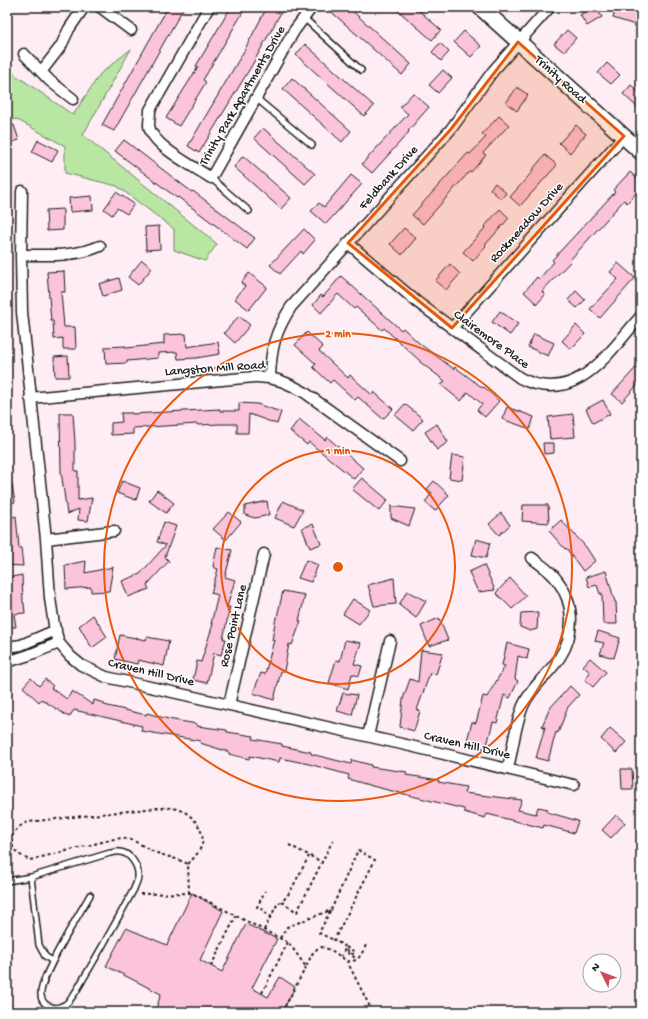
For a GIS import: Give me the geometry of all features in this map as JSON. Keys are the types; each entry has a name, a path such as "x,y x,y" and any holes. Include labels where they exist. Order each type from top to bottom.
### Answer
{"street":[{"path":"41,72 61,46 68,29 84,7"},
{"path":"100,7 130,30"},
{"name":"Trinity Park Apartments Drive","path":"209,7 150,110 149,127 162,146 211,178 294,31 312,7"},
{"name":"Trinity Road","path":"480,7 641,152"},
{"name":"Feldbank Drive","path":"270,377 270,364 274,342 280,324 291,307 450,129 493,72 550,7"},
{"path":"24,54 56,87 73,99"},
{"name":"Rockmeadow Drive","path":"452,328 624,136"},
{"name":"Craven Hill Drive","path":"22,190 22,312 46,540 50,598 59,643 70,656 81,665 106,677 508,768 574,785"},
{"name":"Clairemore Place","path":"348,243 395,285 520,378 534,384 554,386 574,382 588,374 598,365 641,316"},
{"path":"21,255 59,255 92,250 100,246"},
{"name":"Langston Mill Road","path":"30,398 254,377 270,377 293,385 304,392 400,461"},
{"path":"46,540 114,531"},
{"name":"Rose Point Lane","path":"229,704 264,554"},
{"path":"508,768 518,720 523,706 531,692 559,658 569,638 571,627 570,611 564,589 549,572 532,558"},
{"path":"7,647 21,644 56,630"},
{"path":"368,736 390,641"},
{"path":"7,662 59,643"}],"lane":[{"path":"304,18 361,70"},
{"path":"256,98 312,145"},
{"path":"211,178 249,211"},
{"path":"7,881 31,877 110,853 120,852 127,854 133,860 137,868 138,877 134,889 72,998 57,1008 49,1007 44,1003 41,995 42,985 52,961 90,895"},
{"path":"31,877 39,945 45,956 52,961"}],"path":[{"path":"188,864 152,851 132,839 122,837 30,860 15,851 11,842 14,832 21,824 28,822 156,808 181,810 195,821 203,839 201,847 195,857 188,864 189,893"},
{"path":"282,902 297,912 333,840"},
{"path":"289,845 322,862"},
{"path":"334,940 375,860 358,850 319,933 354,952 353,954 347,950 346,952 357,959"},
{"path":"264,930 278,903 282,902 290,892 309,856"},
{"path":"266,891 257,907 264,910 270,918"},
{"path":"131,895 192,893 288,942 306,967"},
{"path":"280,938 287,927 331,910"},
{"path":"211,966 236,916"},
{"path":"262,994 288,942"},
{"path":"282,1012 312,954 318,948 322,947 331,950 341,958 352,962 361,954 367,943"},
{"path":"341,958 346,947"},
{"path":"347,961 371,1009 375,1012"}],"highlighted area":[{"path":"518,42 624,136 452,328 348,243 451,129"}],"green space":[{"path":"131,49 83,135 217,244 205,261 174,250 174,229 117,186 65,173 65,146 16,119 7,121 7,69 73,115 100,74"}],"building":[{"path":"168,7 184,7 114,131 102,125"},
{"path":"231,7 246,7 203,80 206,82 179,126 166,118 198,67 196,66"},
{"path":"267,7 284,7 252,65 199,153 188,146 244,51"},
{"path":"326,7 348,7 411,64 402,75"},
{"path":"394,7 415,7 441,30 432,40"},
{"path":"593,7 596,7 602,17 587,26 580,15"},
{"path":"616,7 631,7 641,10 641,30 632,24 613,18"},
{"path":"567,30 576,38 564,52 554,44"},
{"path":"464,31 481,46 471,57 454,42"},
{"path":"440,43 449,52 441,61 432,52"},
{"path":"305,44 374,106 364,116 296,55"},
{"path":"607,63 620,75 611,84 598,73"},
{"path":"443,70 452,78 438,93 429,85"},
{"path":"292,78 351,131 342,142 283,89"},
{"path":"631,85 641,94 641,103 637,107 623,94"},
{"path":"517,87 528,95 517,111 506,103"},
{"path":"413,93 429,107 408,131 409,132 372,173 362,164 408,114 400,107"},
{"path":"499,116 509,125 483,153 486,155 423,224 412,215 468,153 470,154 486,137 482,134"},
{"path":"14,125 19,140 7,144 7,127"},
{"path":"576,125 586,134 570,153 559,143"},
{"path":"263,128 315,174 305,184 254,138"},
{"path":"38,140 58,150 52,162 32,152"},
{"path":"124,140 255,238 247,249 115,151"},
{"path":"545,155 557,165 520,206 510,197"},
{"path":"243,156 291,198 281,209 234,167"},
{"path":"630,172 641,182 641,188 627,203 624,200 570,260 571,261 542,291 545,295 537,304 524,292 537,277 539,279 554,262 552,260 615,192 613,190"},
{"path":"351,175 362,184 326,224 311,211 319,203 324,207"},
{"path":"495,183 506,193 501,199 490,189"},
{"path":"116,192 134,204 127,214 117,208 112,215 104,209"},
{"path":"92,196 93,210 70,212 69,198"},
{"path":"63,209 63,230 47,231 46,210"},
{"path":"500,209 509,218 473,261 463,252"},
{"path":"159,226 160,249 146,250 145,227"},
{"path":"404,228 416,238 402,255 390,244"},
{"path":"304,229 315,240 303,254 301,251 280,274 270,265"},
{"path":"142,260 152,268 138,285 128,277"},
{"path":"618,263 635,278 600,318 590,309 618,279 610,272"},
{"path":"450,264 460,274 446,290 435,281"},
{"path":"64,271 65,292 61,292 64,327 75,327 76,349 63,349 63,338 54,339 53,321 51,321 47,272"},
{"path":"249,273 267,287 249,310 235,299 245,286 241,283"},
{"path":"341,276 401,330 403,328 420,344 454,369 455,367 483,388 484,387 499,401 485,417 477,410 482,404 468,392 461,401 441,385 445,381 420,362 384,328 382,330 356,307 354,309 338,294 321,313 313,305 321,295 323,297"},
{"path":"119,278 122,290 103,296 99,284"},
{"path":"576,291 585,300 577,308 568,300"},
{"path":"500,311 518,324 510,335 492,322"},
{"path":"239,316 250,325 235,343 224,333"},
{"path":"576,325 585,334 571,349 562,341"},
{"path":"307,332 323,347 319,351 348,378 350,375 372,395 374,392 393,409 383,419 358,397 355,400 333,380 330,383 313,367 316,364 295,345"},
{"path":"186,334 187,347 218,342 220,354 178,359 177,352 158,353 158,358 127,361 127,363 106,364 105,347 126,346 126,348 164,344 164,335"},
{"path":"534,334 554,343 548,356 528,347"},
{"path":"68,356 69,377 55,377 54,357"},
{"path":"641,362 641,381 622,402 612,394"},
{"path":"603,400 610,414 593,423 586,409"},
{"path":"239,403 257,404 281,412 277,424 249,414 248,433 237,433 237,424 197,424 133,428 133,434 111,435 111,423 122,422 121,413 132,414 220,409 220,411 239,411"},
{"path":"405,404 423,419 413,430 395,415"},
{"path":"507,407 534,417 530,429 502,419"},
{"path":"60,413 73,413 75,471 78,471 78,500 92,498 88,521 78,520 79,509 67,514 61,471"},
{"path":"573,414 575,437 550,439 548,417"},
{"path":"299,419 325,440 327,437 363,468 354,479 309,442 307,445 290,431"},
{"path":"437,424 448,442 437,450 425,432"},
{"path":"543,443 554,443 554,453 544,454"},
{"path":"452,455 465,457 462,480 449,478"},
{"path":"362,478 388,500 379,511 352,489"},
{"path":"7,479 11,479 15,502 7,504"},
{"path":"122,481 140,488 136,500 117,493"},
{"path":"434,481 449,495 435,511 425,502 432,493 427,489"},
{"path":"157,490 174,503 166,513 149,501"},
{"path":"267,501 269,515 255,518 245,515 245,506"},
{"path":"283,501 303,510 294,526 275,518"},
{"path":"523,505 548,505 549,523 522,521"},
{"path":"391,506 415,509 409,526 391,518"},
{"path":"229,512 241,522 226,540 213,529"},
{"path":"501,513 510,525 499,535 489,524"},
{"path":"16,516 19,548 21,548 23,566 7,565 7,519"},
{"path":"561,520 586,547 595,561 583,571 566,548 565,549 549,531"},
{"path":"164,522 176,526 165,557 169,561 147,585 149,589 128,597 122,581 140,574 166,545 157,542"},
{"path":"313,524 321,544 310,548 302,528"},
{"path":"476,539 490,543 486,558 472,555"},
{"path":"217,547 232,550 225,577 235,580 227,607 230,607 223,639 226,639 221,655 214,653 207,683 193,680 197,661 201,662 213,624 211,624 218,595 211,593 218,569 213,567"},
{"path":"306,560 318,565 311,582 298,578"},
{"path":"86,561 85,573 113,567 109,591 91,592 91,587 66,589 65,565"},
{"path":"484,565 495,590 478,592 469,572"},
{"path":"606,571 616,602 617,624 603,624 602,593 600,594 597,585 589,587 586,577"},
{"path":"22,575 23,603 25,613 14,614 16,627 7,627 7,578"},
{"path":"394,578 396,604 374,606 368,585"},
{"path":"510,578 526,596 512,609 496,593"},
{"path":"283,591 305,595 299,621 301,621 292,645 289,644 284,671 281,671 274,700 253,693 261,673 265,674 274,640 272,640 276,617"},
{"path":"407,591 426,601 416,618 399,605"},
{"path":"353,599 370,610 359,624 343,614"},
{"path":"538,612 537,629 530,631 520,627 521,613"},
{"path":"93,615 107,637 92,648 79,626"},
{"path":"439,618 448,640 429,646 421,626"},
{"path":"598,631 620,638 614,658 600,654 604,643 595,641"},
{"path":"120,635 146,640 147,637 169,641 164,666 138,660 137,664 115,659"},
{"path":"345,640 361,643 354,664 362,666 359,676 352,674 348,689 329,683 336,660 340,661"},
{"path":"507,643 529,649 527,659 518,656 515,679 518,681 510,698 504,695 497,723 493,722 486,749 466,744 472,722 476,723 483,696 487,697 505,666 502,665"},
{"path":"421,650 443,653 436,674 430,673 417,710 420,711 414,731 400,727 403,699 410,679 418,682"},
{"path":"590,658 606,672 593,687 585,680 590,672 583,666"},
{"path":"31,678 39,686 45,679 53,686 51,688 67,699 72,691 93,705 94,700 104,703 104,705 146,715 147,713 168,719 197,724 197,726 227,730 227,732 254,736 253,739 282,744 282,746 311,752 311,754 351,764 352,760 371,765 371,767 407,772 406,775 439,780 438,782 466,787 464,793 522,800 518,810 536,814 538,807 548,809 547,812 578,821 574,833 544,825 543,828 487,814 485,818 464,812 464,809 348,779 349,775 309,764 280,758 279,762 250,756 249,759 229,754 229,752 200,743 201,741 141,731 142,726 74,710 69,717 41,699 39,702 23,687"},
{"path":"570,686 579,695 568,707 558,733 556,732 548,761 536,758 545,727 542,726 550,708"},
{"path":"343,693 357,695 352,715 337,711"},
{"path":"610,728 626,742 616,753 601,739"},
{"path":"621,769 632,769 633,789 622,789"},
{"path":"616,815 625,823 611,838 602,830"},
{"path":"192,893 223,911 200,960 222,972 246,924 277,939 252,988 268,997 280,977 295,987 282,1012 155,1012 161,994 106,966 126,928 167,945"}]}
